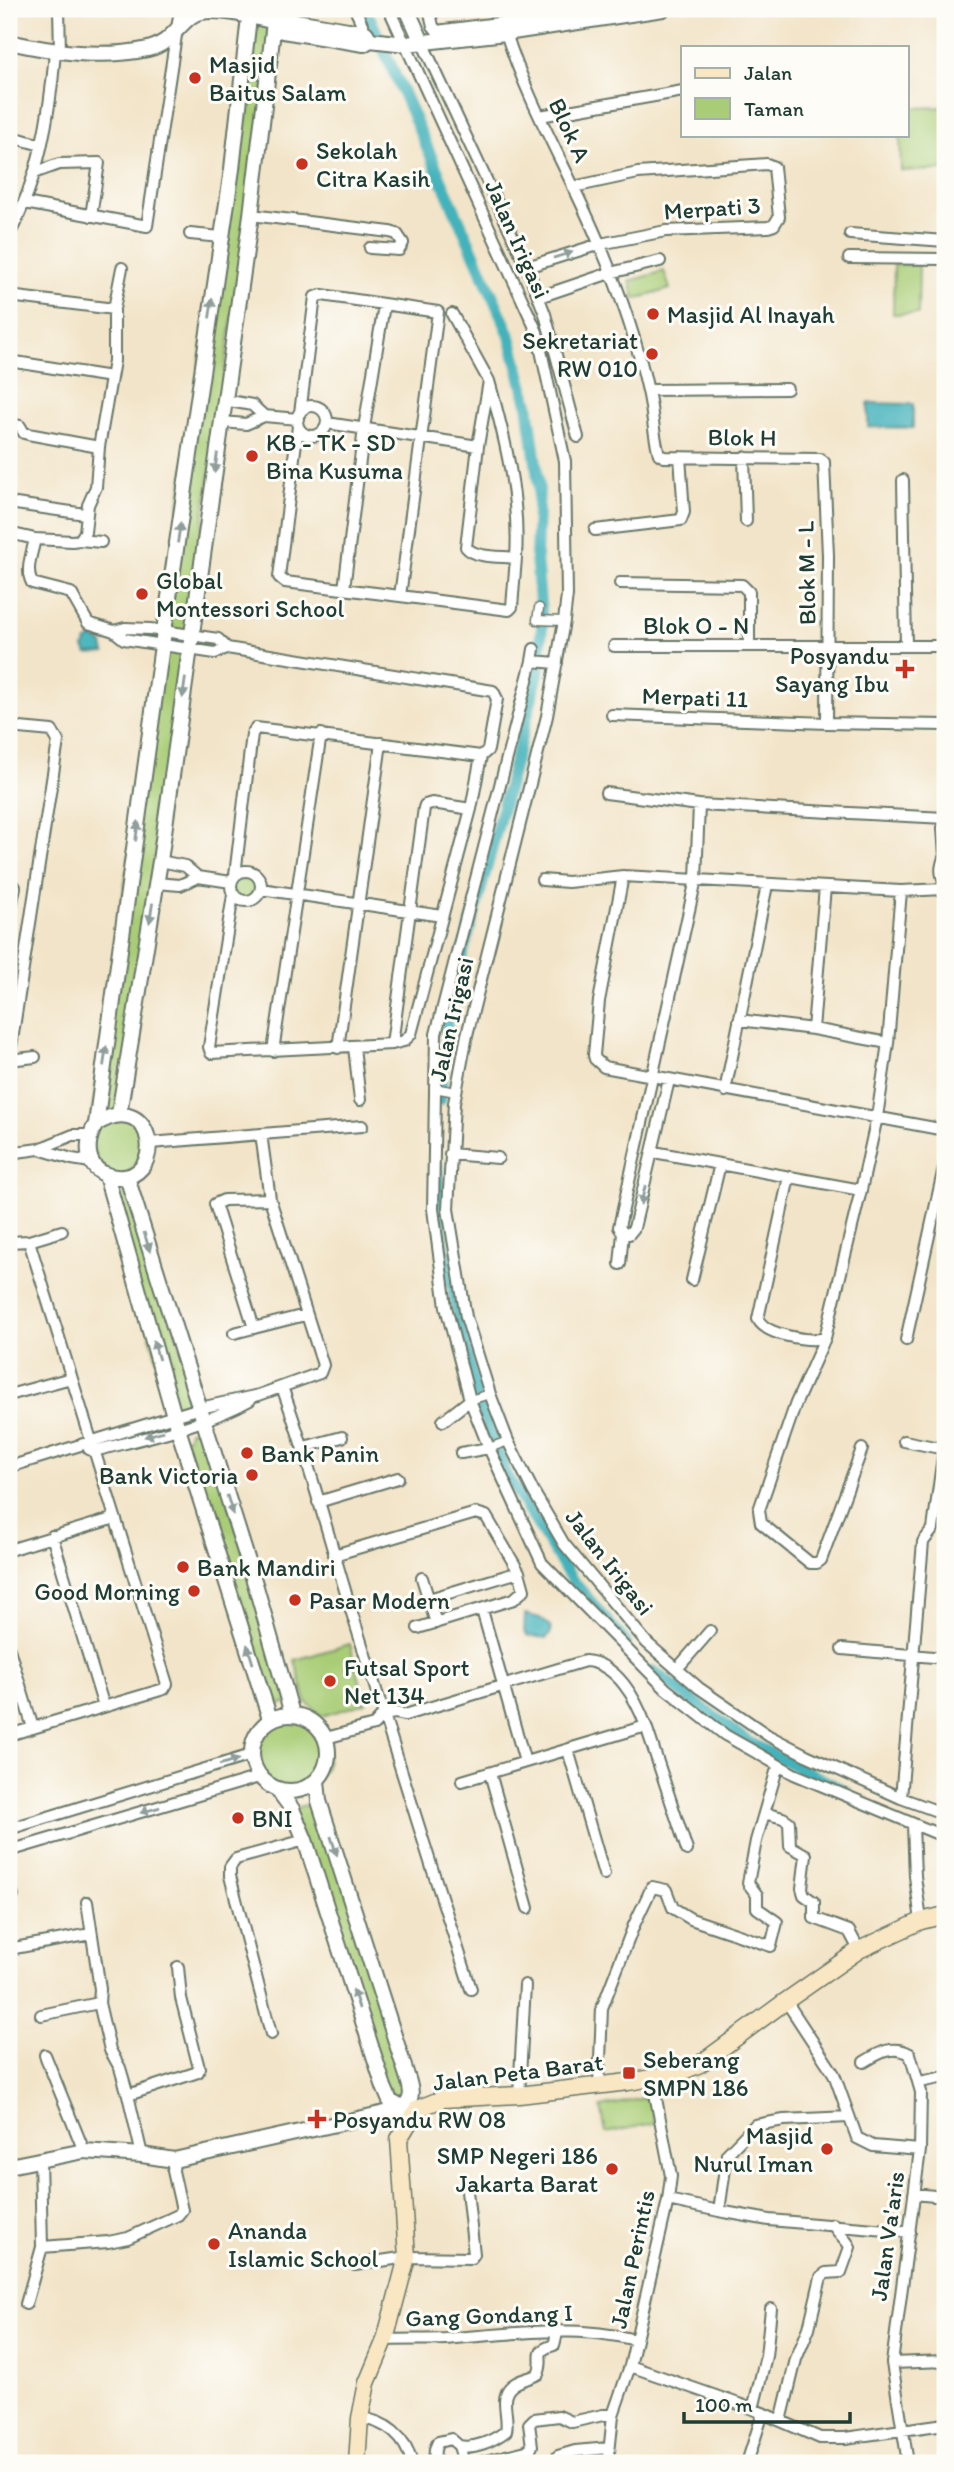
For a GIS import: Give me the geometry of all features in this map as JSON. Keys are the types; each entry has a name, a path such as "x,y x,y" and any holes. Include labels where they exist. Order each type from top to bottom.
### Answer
{"main road":[{"name":"Jalan Peta Barat","path":"406,2116 442,2099 519,2095 676,2074 700,2064 859,1950 920,1921 945,1915"},
{"path":"357,2463 360,2418 367,2383 385,2340 407,2257 399,2139 406,2116"}],"street":[{"path":"10,231 25,203 47,122 58,52 59,9"},
{"path":"25,203 147,226 180,9"},
{"path":"355,9 370,38"},
{"name":"Jalan Irigasi","path":"389,9 401,44 537,332 565,461 568,594 561,622 547,716 467,1035 444,1090 450,1154 441,1168 448,1209 443,1229 454,1305 487,1395 499,1445 533,1491 564,1544 647,1643 699,1688 769,1736 901,1798 945,1814"},
{"path":"407,9 539,297 561,366 578,437"},
{"path":"429,9 437,31 602,9"},
{"path":"370,38 401,44 422,42 506,33 663,9"},
{"path":"9,42 58,52 148,49 165,43 191,15 203,11 218,11 277,23 283,31 364,44 370,38"},
{"path":"249,17 232,169 93,1130 87,1149 92,1162 106,1175 176,1422 270,1719"},
{"path":"119,1115 160,861 277,23"},
{"name":"Blok A","path":"506,33 513,56 600,244 636,344 648,390 658,453"},
{"path":"540,116 681,91"},
{"path":"9,136 41,145"},
{"path":"34,173 59,164 99,163 91,216"},
{"name":"Merpati 3","path":"573,187 638,173 762,163 774,167 779,217 774,225 666,231 600,244"},
{"path":"232,169 242,164 251,165 257,172"},
{"path":"251,215 390,232 397,234 403,243 398,250 370,248"},
{"path":"190,234 222,237"},
{"path":"850,234 944,239"},
{"path":"527,267 600,244"},
{"path":"849,258 945,259"},
{"path":"539,297 610,273 660,261"},
{"path":"80,540 85,532 85,514 96,487 99,447 114,361 114,309 122,268"},
{"path":"400,596 438,312 322,295 315,298 279,577 285,582 509,610 512,607 518,528 505,437 489,381 452,314"},
{"path":"9,296 114,309"},
{"path":"344,589 364,428 384,304"},
{"path":"9,361 111,377"},
{"path":"489,381 466,547 470,551 485,555 516,558"},
{"path":"648,390 787,389"},
{"path":"224,400 252,405 264,416"},
{"path":"311,406 317,407 327,416 327,423 325,429 314,436 307,435 299,419 311,406"},
{"path":"222,422 246,424 264,416 299,419"},
{"path":"327,423 478,446"},
{"path":"9,424 20,426 24,433 99,447"},
{"name":"Blok H","path":"658,453 664,457 820,459 825,464"},
{"path":"595,530 681,520 684,512 681,457"},
{"path":"744,457 746,521"},
{"name":"Blok M - L","path":"825,464 827,723"},
{"path":"903,480 906,646"},
{"path":"9,503 85,514"},
{"path":"9,534 35,539 101,542"},
{"path":"35,539 29,566 32,583 71,593 88,623 114,631 124,639 163,638 190,643 218,639 227,648 492,691 497,699 488,750 481,756 471,809 411,1034 404,1041 392,1044 273,1051 209,1051 233,895 253,730 261,727 481,756"},
{"path":"620,583 742,585 749,592 749,646"},
{"path":"539,608 537,620 561,622"},
{"name":"Blok O - N","path":"614,646 945,646"},
{"path":"555,663 534,657 436,1034 444,1090 441,1168 443,1229 454,1305 473,1400 499,1445 542,1563 666,1689 725,1735 780,1767 945,1837"},
{"name":"Merpati 11","path":"612,715 945,725"},
{"path":"9,727 52,731 58,741 9,1060 35,1057"},
{"path":"273,1051 321,734"},
{"path":"338,1048 381,743"},
{"path":"606,793 699,805 945,820 945,856 941,864 945,882"},
{"path":"392,1044 425,805 432,803 471,809"},
{"path":"620,1264 622,1233 619,1227 650,1077 696,879 699,805"},
{"path":"160,861 185,866 198,877"},
{"path":"156,883 180,885 198,877 233,878 245,870 253,872 260,879 261,888 257,897 251,901 239,900 233,895"},
{"path":"623,876 599,1001 594,1055 604,1067 945,1130"},
{"path":"542,880 568,882 623,876 901,891 945,890"},
{"path":"725,1091 767,885"},
{"path":"9,918 12,886 36,890"},
{"path":"813,1029 825,887"},
{"path":"261,888 442,916"},
{"path":"862,1449 821,1560 810,1563 761,1523 759,1510 796,1403 825,1338 861,1190 877,1117 888,1043 901,891"},
{"path":"739,1020 813,1029 888,1043"},
{"path":"354,1047 360,1100"},
{"path":"622,1233 629,1234 634,1228 669,1080"},
{"path":"9,1153 39,1149 93,1130 109,1116 133,1118 147,1133 150,1143 149,1156 137,1172 127,1177 106,1175"},
{"path":"150,1143 362,1126"},
{"path":"9,1467 176,1422 320,1373 323,1369 270,1199 261,1134"},
{"path":"39,1149 92,1162"},
{"path":"653,1152 861,1190"},
{"path":"450,1154 491,1159"},
{"path":"906,1340 945,1163"},
{"path":"692,1280 720,1164"},
{"path":"127,1177 292,1714"},
{"path":"789,1177 758,1319 760,1325 766,1329 815,1340 825,1338"},
{"path":"254,1328 215,1204 225,1200 270,1199"},
{"path":"9,1242 29,1241 62,1230"},
{"path":"9,1735 164,1689 167,1684 115,1518 88,1447 71,1378 29,1241"},
{"path":"234,1333 305,1315"},
{"path":"9,1395 71,1378"},
{"path":"282,1387 304,1447 317,1502 471,1989"},
{"path":"443,1421 473,1400 487,1395"},
{"path":"304,1447 342,1437"},
{"path":"901,1798 923,1542 933,1529 945,1449 904,1441"},
{"path":"461,1453 499,1445"},
{"path":"317,1502 398,1478"},
{"path":"334,1555 476,1513 486,1516 519,1572 524,1590 520,1596 482,1610 418,1628"},
{"path":"9,1550 115,1518"},
{"path":"51,1536 104,1707"},
{"path":"429,1600 519,1572"},
{"path":"422,1578 436,1623"},
{"path":"482,1610 525,1762"},
{"path":"677,1669 710,1632"},
{"path":"9,1649 33,1728"},
{"path":"842,1649 945,1658"},
{"path":"374,1725 383,1715 405,1715 585,1661 598,1661 631,1692 639,1707 687,1850"},
{"path":"292,1714 311,1720 326,1738 327,1764 317,1780 302,1790 278,1790 259,1777 251,1755 255,1736 270,1719 292,1714"},
{"path":"326,1738 374,1725 387,1728 398,1723 405,1715"},
{"path":"462,1781 646,1726"},
{"path":"568,1750 604,1874"},
{"path":"9,1829 251,1755"},
{"path":"599,2085 602,2008 634,1925 652,1887 666,1890 673,1908 691,1919 771,1946 777,1922 757,1908 757,1895 748,1883 756,1841 776,1772 780,1767"},
{"path":"490,1773 528,1908"},
{"path":"9,1851 259,1777"},
{"path":"317,1780 319,1801 412,2094 406,2116"},
{"path":"278,1790 292,1809 305,1840 390,2101 406,2116"},
{"path":"764,1813 789,1822 790,1846 806,1855 802,1888 804,1895 814,1902 814,1918 849,1931 859,1950"},
{"path":"913,1825 920,1921"},
{"path":"271,2034 230,1867 236,1859 305,1840"},
{"path":"9,1878 13,1896 9,1899"},
{"path":"87,1902 100,1989 99,2003 110,2050 120,2068 128,2095 142,2155"},
{"path":"9,1948 90,1934"},
{"path":"128,2095 198,2072 181,1997 178,1967"},
{"path":"519,2095 525,1985"},
{"name":"Jalan Va'aris","path":"786,2001 834,2074 857,2138 866,2144 920,2150 892,2362 908,2463"},
{"path":"41,2015 99,2003"},
{"path":"366,2029 390,2021"},
{"path":"864,2062 881,2051 902,2049 910,2054 920,2082 920,2150"},
{"path":"45,2054 84,2151"},
{"path":"920,2082 945,2077"},
{"name":"Jalan Perintis","path":"608,2463 613,2416 630,2366 668,2200 671,2176 652,2078"},
{"path":"9,2166 84,2151 174,2160 406,2116"},
{"path":"719,2211 727,2154 755,2125 784,2120 849,2117"},
{"path":"26,2304 42,2247 40,2158"},
{"path":"42,2247 128,2238 178,2215 182,2210 173,2171 174,2160"},
{"path":"355,2265 407,2257 473,2257 467,2191"},
{"path":"914,2194 945,2197"},
{"path":"668,2200 769,2220 910,2232"},
{"path":"780,2421 796,2359 809,2328 821,2277 826,2273 841,2272 850,2247 836,2232 833,2224"},
{"path":"747,2463 758,2411 771,2309"},
{"path":"459,2446 489,2442 506,2431 509,2421 503,2400 505,2394 514,2384 537,2374 540,2368 540,2352 554,2344 558,2330"},
{"name":"Gang Gondang I","path":"385,2340 441,2339 558,2330 608,2333 636,2340"},
{"path":"892,2362 945,2361"},
{"name":"Jalan Perintis","path":"630,2366 758,2411 820,2438 845,2438 945,2424"},
{"path":"477,2463 530,2450 532,2446 529,2424 534,2419 559,2416 572,2422 603,2415 613,2416"},
{"path":"360,2418 383,2423 390,2429 409,2449 412,2463"},
{"path":"434,2463 438,2442 451,2439 459,2446 464,2463"},
{"path":"559,2463 558,2456 575,2451 609,2448"}],"green space":[{"path":"249,17 274,22 119,1114 133,1118 150,1143 127,1176 200,1408 174,1416 89,1135"},
{"path":"945,107 945,170 901,171 900,136 908,136 908,108"},
{"path":"894,264 919,265 918,314 893,314"},
{"path":"664,271 670,289 635,299 630,281"},
{"path":"246,871 257,875 261,886 257,897 246,901 235,897 231,886 235,875"},
{"path":"195,1429 198,1434 207,1431 289,1702 266,1708 181,1439 188,1437 189,1431"},
{"name":"Futsal Sport Net 134","path":"350,1644 366,1703 322,1716 306,1702 295,1660"},
{"path":"283,1715 297,1715 311,1721 322,1732 328,1753 325,1768 317,1780 297,1791 283,1791 269,1785 258,1774 252,1760 252,1746 258,1732 269,1721"},
{"path":"319,1801 408,2079 403,2109 384,2087 292,1809"},
{"path":"649,2097 655,2123 606,2133 601,2107"}],"water":[{"path":"868,403 913,404 913,428 868,427"},
{"path":"94,637 103,644 105,653 87,654 84,648 86,642"},
{"path":"525,1614 540,1618 550,1626 551,1633 546,1638 528,1636 524,1632"}],"waterway":[{"path":"366,9 509,333 528,404 539,486 536,557 542,626 538,674 450,995 440,1100"},
{"path":"437,1166 444,1247 475,1391 506,1474 572,1580 626,1643"},
{"path":"653,1671 748,1742 845,1791"}],"place":[{"name":"Masjid Baitus Salam","path":"195,78"},
{"name":"Sekolah Citra Kasih","path":"302,164"},
{"name":"Masjid Al Inayah","path":"653,314"},
{"name":"Sekretariat RW 010","path":"652,354"},
{"name":"KB - TK - SD Bina Kusuma","path":"252,456"},
{"name":"Global Montessori School","path":"142,594"},
{"name":"Posyandu Sayang Ibu","path":"905,669"},
{"name":"Bank Panin","path":"247,1453"},
{"name":"Bank Victoria","path":"252,1475"},
{"name":"Bank Mandiri","path":"183,1567"},
{"name":"Good Morning","path":"194,1591"},
{"name":"Pasar Modern","path":"295,1600"},
{"name":"Futsal Sport Net 134","path":"330,1681"},
{"name":"BNI","path":"238,1818"},
{"name":"Seberang SMPN 186","path":"629,2073"},
{"name":"Posyandu RW 08","path":"317,2119"},
{"name":"Masjid Nurul Iman","path":"827,2149"},
{"name":"SMP Negeri 186 Jakarta Barat","path":"612,2169"},
{"name":"Ananda Islamic School","path":"214,2244"}]}
